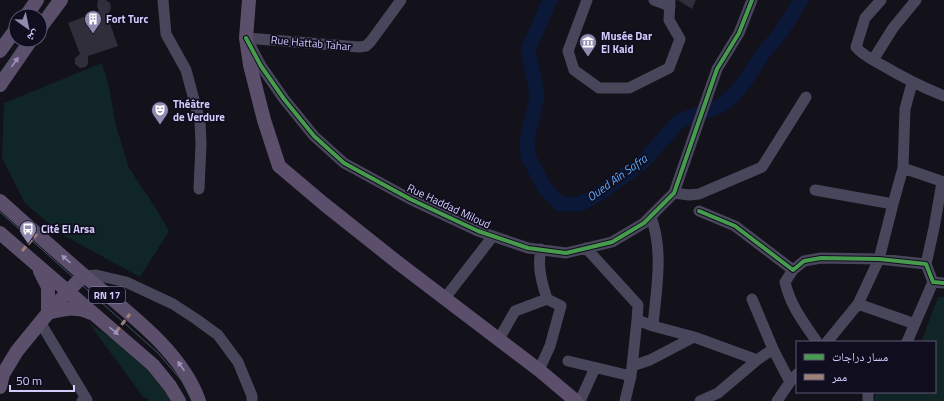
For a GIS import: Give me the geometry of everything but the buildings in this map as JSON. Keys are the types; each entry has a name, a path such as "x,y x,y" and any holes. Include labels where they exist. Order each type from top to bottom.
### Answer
{"main road":[{"path":"48,16 58,0"},
{"path":"48,18 61,0"},
{"path":"249,0 246,38 250,65 264,120 279,166 324,204 539,370 576,401"},
{"path":"0,51 8,40"},
{"path":"0,85 25,48"},
{"name":"RN 17","path":"0,201 130,314 163,345 184,371 191,382 199,401"},
{"name":"RN 17","path":"0,233 153,365 170,386 178,401"},
{"path":"39,267 48,287 44,317"},
{"path":"0,387 3,374 17,351 44,317 85,276"},
{"path":"44,317 69,308 84,310 93,314"}],"street":[{"path":"163,0 166,34 186,70 200,122 202,144 199,190"},
{"name":"Rue Hattab Tahar","path":"246,38 360,47 366,46 401,0"},
{"path":"587,0 568,51 574,70 599,88 629,88 669,68 680,39 668,20 670,3 654,0"},
{"name":"Rue Haddad Miloud","path":"246,38 261,66 284,99 314,136 344,163 410,199 478,231 528,248 566,252 612,242 651,217 674,193 717,69 739,32 752,0"},
{"path":"881,0 865,18 856,47 859,51 912,83 944,96"},
{"path":"873,60 893,28 916,0"},
{"path":"828,341 858,304 880,259 903,168 905,110 912,83"},
{"path":"674,193 689,195 699,194 762,167 806,97"},
{"path":"903,168 944,182 941,188 939,229 926,264"},
{"path":"815,190 893,204"},
{"path":"699,211 735,226 794,270"},
{"path":"651,217 657,242 659,262 653,326"},
{"path":"445,298 493,236"},
{"path":"586,248 638,305 631,371 625,401"},
{"path":"541,249 539,260 541,280 547,300"},
{"path":"816,341 794,308 787,293 785,282 794,270 804,261 821,258 880,259 926,264 939,282 915,324 907,341"},
{"path":"85,276 96,275 126,282 172,304 218,335 238,362 252,396 252,401"},
{"path":"752,299 773,349 793,378 779,401"},
{"path":"499,339 515,311 547,300 562,306 550,346 539,370"},
{"path":"858,304 915,324"},
{"path":"44,317 87,400 82,401"},
{"path":"637,320 694,337 757,360"},
{"path":"568,361 594,368 631,371 694,337"},
{"path":"700,401 720,397 757,360 773,349"},
{"path":"580,401 594,368"}],"green space":[{"path":"102,63 109,87 116,126 129,168 169,231 140,277 61,234 25,203 2,158 4,103"},
{"path":"938,297 944,297 944,401 874,401 876,393 936,393 936,341 921,341"},
{"path":"88,322 134,354 165,387 170,401 149,401 148,398 144,398"}],"waterway":[{"name":"Oued Aîn Safra","path":"550,0 528,50 537,97 527,140 528,156 544,187 560,204 580,204 599,194 642,163 679,121 720,106 734,95 764,52 778,36 801,0"}],"tram line":[{"path":"46,8 52,0"},
{"path":"0,73 18,48"},
{"path":"0,212 158,353 182,381 192,401"}],"marked path":[{"path":"22,251 37,234"},
{"path":"116,332 130,314"}],"cycle path":[{"path":"246,38 261,66 284,99 314,136 344,163 410,199 478,231 528,248 566,253 612,242 644,223 674,193 717,69 739,33 752,0"},
{"path":"699,211 735,226 793,270 804,261 821,258 879,259 926,264 933,282 944,283"}],"place":[{"name":"Fort Turc","path":"93,34"},
{"name":"Musée Dar El Kaid","path":"588,57"},
{"name":"Théâtre de Verdure","path":"160,125"},
{"name":"Cité El Arsa","path":"28,244"}]}
